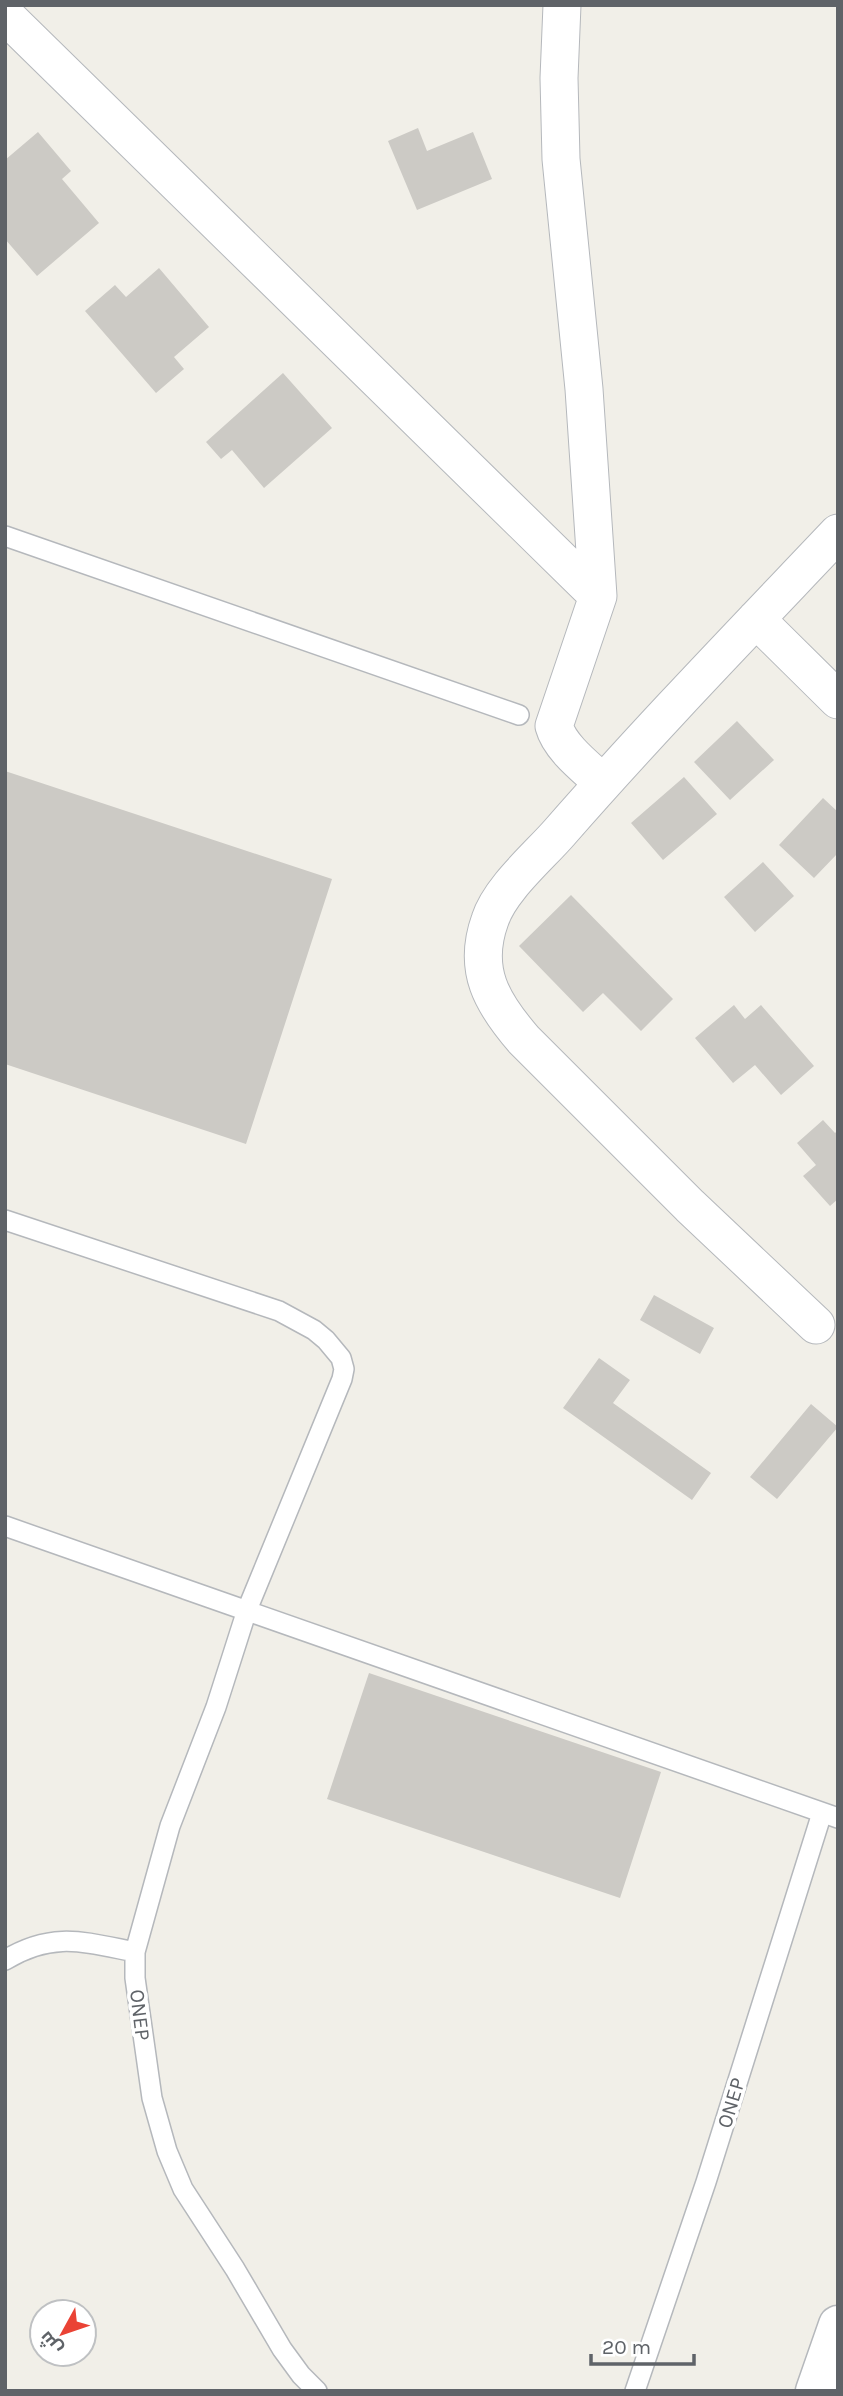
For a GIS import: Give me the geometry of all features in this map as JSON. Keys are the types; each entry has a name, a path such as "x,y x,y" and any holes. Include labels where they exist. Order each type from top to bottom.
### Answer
{"street":[{"path":"562,5 559,78 561,159 584,389 598,596 554,726 555,731 578,759 603,783"},
{"path":"5,15 598,596"},
{"path":"816,1325 690,1206 506,1019 488,989 484,973 484,947 490,919 508,891 603,783 838,534"},
{"path":"756,619 838,700"},
{"path":"815,2391 838,2325"}],"lane":[{"path":"5,536 519,715"},
{"name":"ONEP","path":"5,1220 279,1311 326,1340 341,1358 344,1369 247,1610 216,1707 170,1826 135,1952 135,1978 152,2098 167,2151 183,2189 235,2269 282,2349 317,2391"},
{"path":"5,1526 830,1816"},
{"name":"ONEP","path":"635,2391 830,1816"},
{"path":"5,1960 26,1947 75,1940 135,1952"}],"building":[{"path":"418,128 427,151 473,132 492,179 417,210 388,141"},
{"path":"38,132 71,171 62,179 99,223 37,276 5,239 5,160"},
{"path":"159,268 209,327 174,357 184,369 156,393 85,311 115,285 126,297"},
{"path":"283,373 332,428 264,488 232,450 221,459 206,442"},
{"path":"737,721 774,760 730,800 694,762"},
{"path":"5,771 332,879 246,1144 5,1064"},
{"path":"684,777 717,814 663,860 631,823"},
{"path":"823,798 838,812 838,853 814,878 779,845"},
{"path":"763,862 794,896 755,932 724,897"},
{"path":"571,895 673,999 641,1031 603,993 583,1012 519,946"},
{"path":"734,1005 745,1019 761,1005 814,1066 781,1095 755,1065 733,1083 695,1038"},
{"path":"823,1120 835,1133 838,1130 838,1199 830,1206 803,1176 816,1165 797,1143"},
{"path":"654,1295 714,1328 700,1354 640,1320"},
{"path":"599,1358 630,1380 613,1403 711,1473 692,1500 563,1408"},
{"path":"811,1404 838,1427 777,1499 750,1477"},
{"path":"369,1673 661,1772 620,1898 327,1799"}]}
